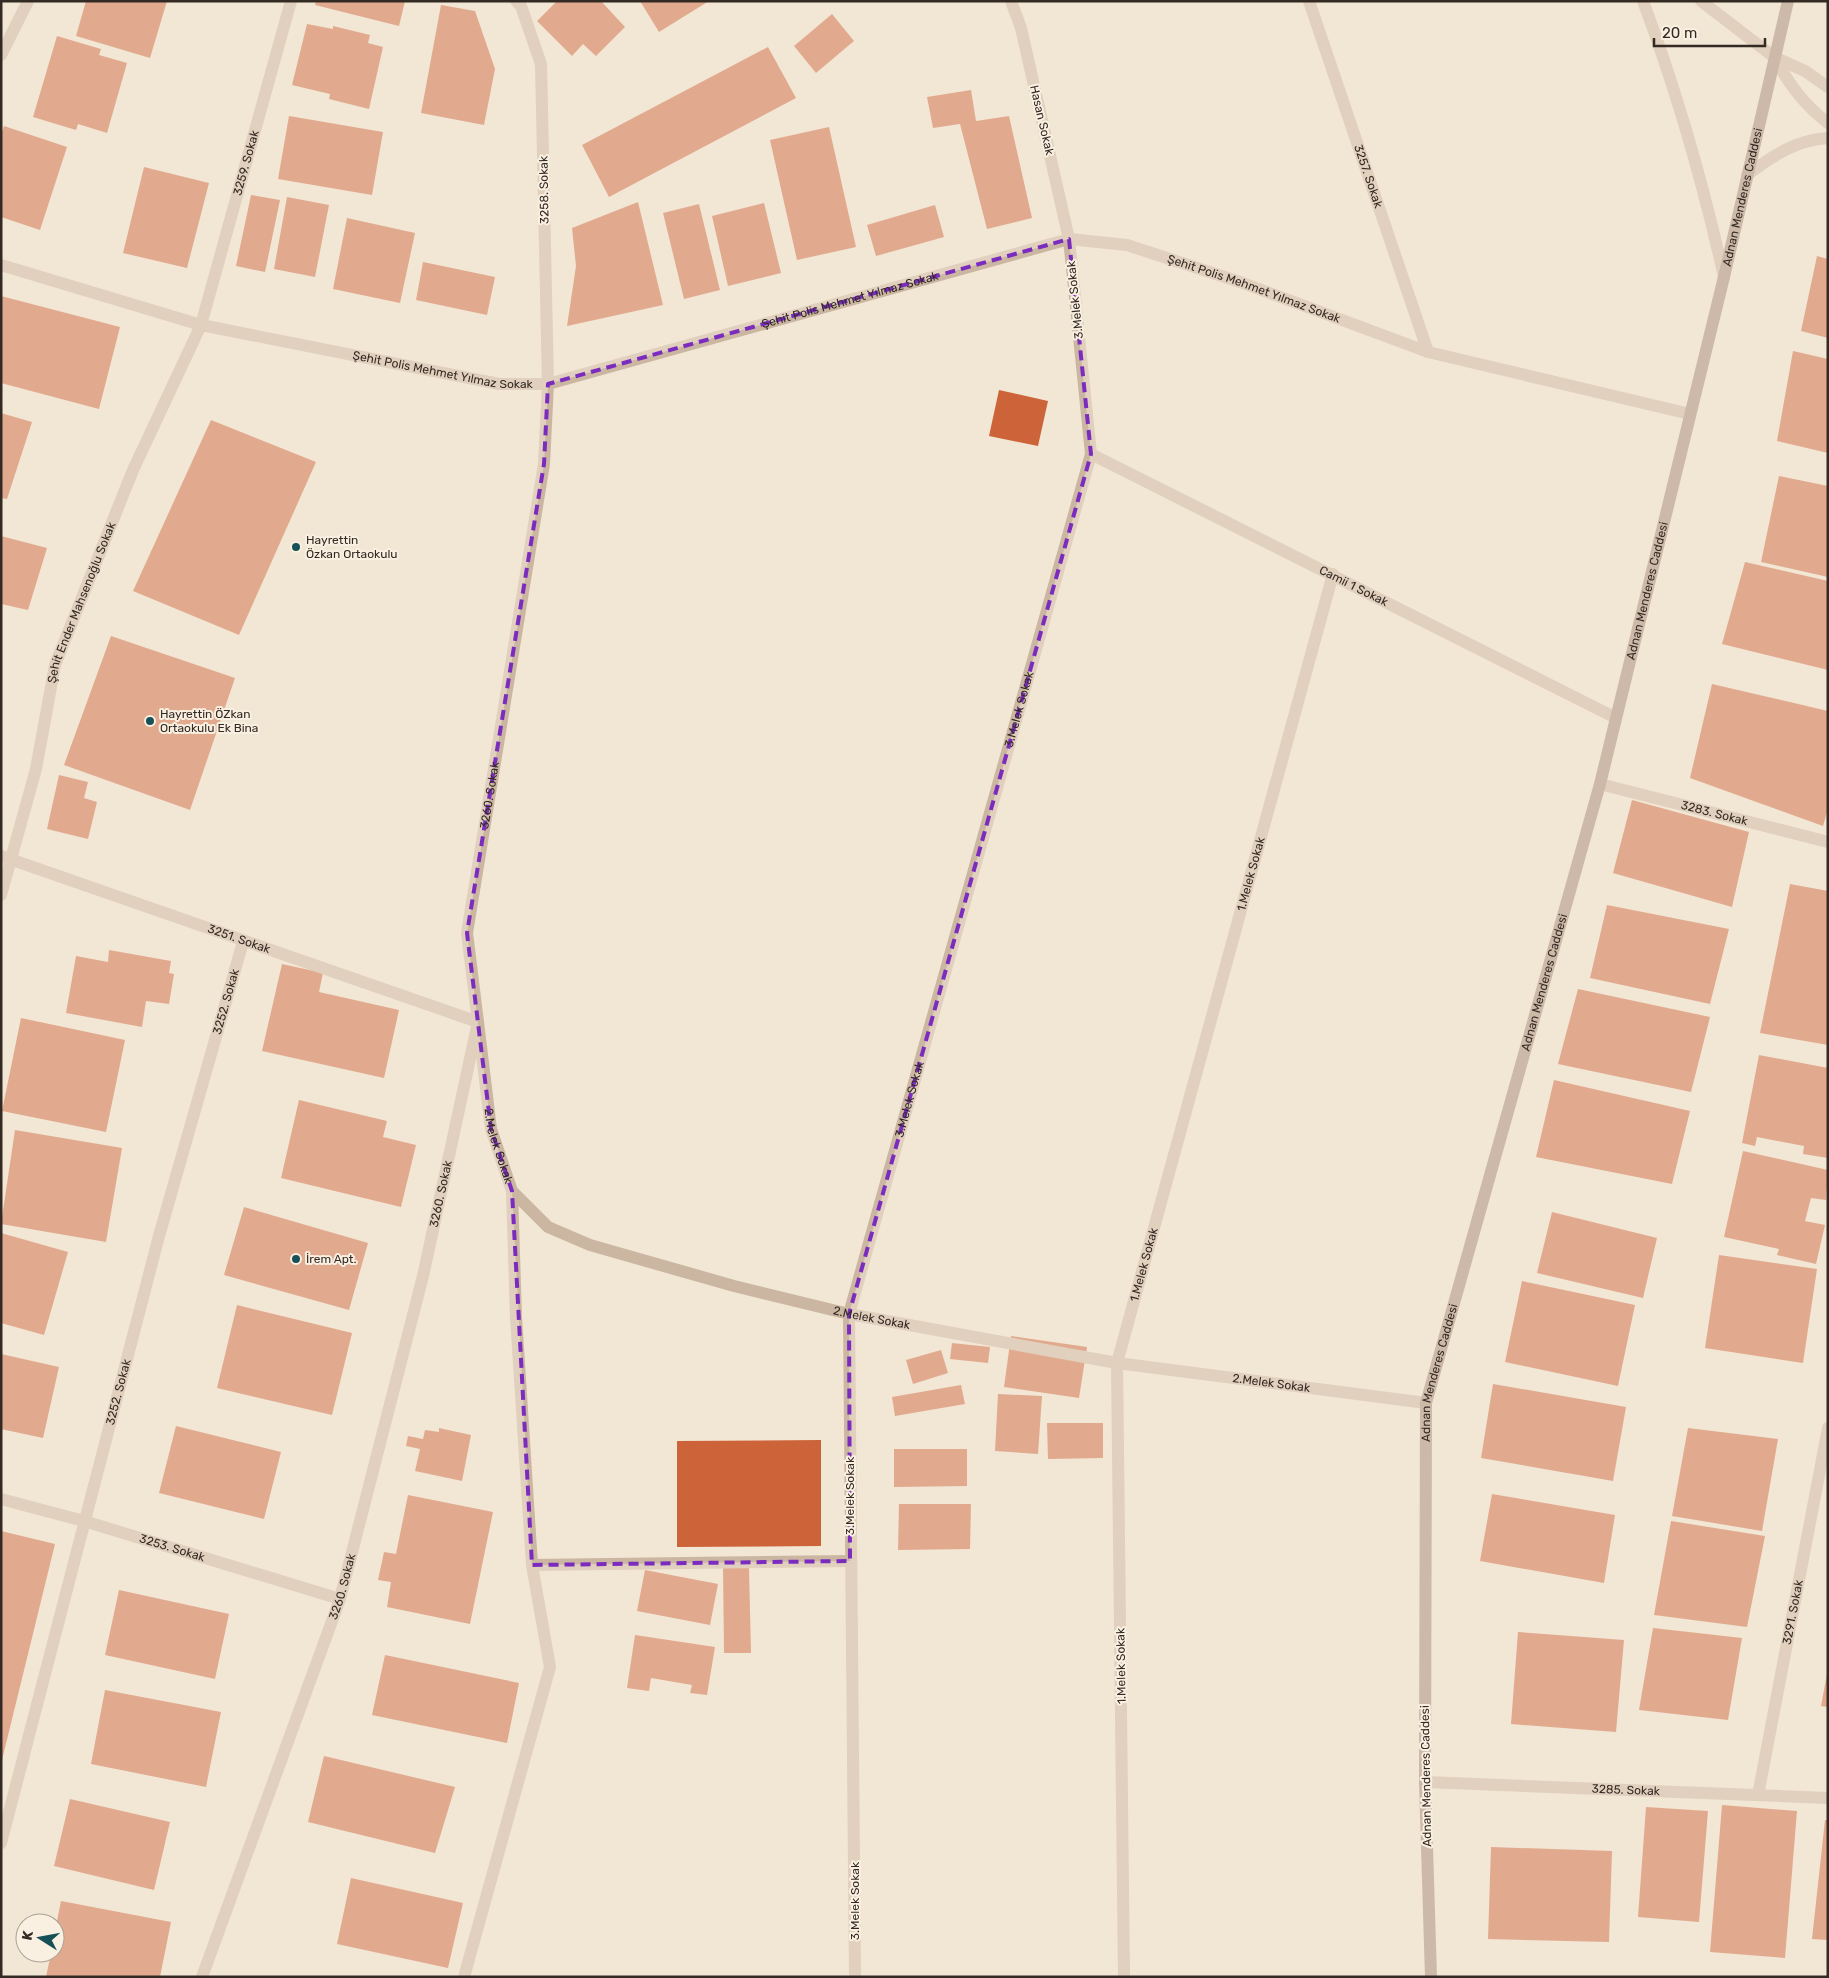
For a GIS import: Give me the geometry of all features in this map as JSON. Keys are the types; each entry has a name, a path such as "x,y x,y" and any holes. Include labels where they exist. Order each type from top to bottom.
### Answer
{"main road":[{"name":"Adnan Menderes Caddesi","path":"1431,1977 1425,1782 1426,1402 1600,784 1724,277 1788,1"}],"street":[{"path":"1,55 28,1"},
{"name":"3259. Sokak","path":"201,326 290,1"},
{"name":"3258. Sokak","path":"516,1 521,6 541,64 548,384"},
{"name":"Hasan Sokak","path":"1011,1 1021,28 1069,239"},
{"name":"3257. Sokak","path":"1309,1 1428,352"},
{"path":"1644,1 1680,103 1702,182 1724,277"},
{"path":"1701,1 1774,57 1805,71 1828,87"},
{"path":"1774,57 1791,88 1811,110 1828,123"},
{"path":"1747,174 1772,156 1788,148 1816,139 1828,138"},
{"name":"Şehit Polis Mehmet Yılmaz Sokak","path":"1,265 201,326 499,384 548,384 1069,239 1127,245 1240,282 1428,352 1690,414"},
{"name":"3.Melek Sokak","path":"855,1977 849,1314 1091,454 1069,239"},
{"name":"Şehit Ender Mahsenoğlu Sokak","path":"1,895 7,857 36,769 55,665 133,470 201,326"},
{"name":"3260. Sokak","path":"202,1977 340,1599 423,1276 478,1022 467,933 544,464 548,384"},
{"name":"Camii 1 Sokak","path":"1091,454 1333,574 1616,718"},
{"name":"1.Melek Sokak","path":"1124,1977 1117,1363 1333,574"},
{"name":"3283. Sokak","path":"1600,784 1828,842"},
{"name":"3251. Sokak","path":"7,857 243,942 478,1022"},
{"name":"3252. Sokak","path":"1,1843 159,1236 243,942"},
{"name":"2.Melek Sokak","path":"478,1022 491,1129 512,1192 548,1227 590,1244 734,1286 849,1314 1117,1363 1426,1402"},
{"path":"464,1977 550,1667 532,1565 516,1316 512,1192"},
{"name":"3291. Sokak","path":"1758,1795 1828,1428"},
{"name":"3253. Sokak","path":"1,1499 84,1520 340,1599"},
{"path":"532,1565 850,1561"},
{"name":"3285. Sokak","path":"1425,1782 1828,1798"}],"highlighted area":[{"path":"1069,239 1091,454 849,1314 850,1561 532,1565 512,1191 491,1129 467,933 544,464 548,384"}],"building":[{"path":"86,1 167,1 150,58 76,36"},
{"path":"316,1 405,1 399,26 315,5"},
{"path":"557,1 601,1 625,27 596,56 583,44 572,56 537,21"},
{"path":"640,1 709,1 659,32"},
{"path":"441,5 475,11 495,69 484,125 421,113"},
{"path":"832,14 854,41 816,73 794,46"},
{"path":"307,24 333,29 333,26 370,35 368,43 383,47 369,109 329,99 330,94 292,85"},
{"path":"57,36 101,49 99,55 127,63 107,133 78,124 76,130 33,117"},
{"path":"768,47 796,98 609,197 582,145"},
{"path":"971,90 976,121 1009,116 1032,218 987,229 960,124 933,128 927,97"},
{"path":"289,116 383,132 372,195 278,179"},
{"path":"4,126 67,147 40,230 1,217 1,135"},
{"path":"829,127 856,247 797,260 770,140"},
{"path":"144,167 209,183 187,268 123,253"},
{"path":"251,195 280,200 265,272 236,266"},
{"path":"287,197 329,205 315,277 274,269"},
{"path":"638,202 663,305 567,326 576,266 572,228"},
{"path":"764,203 781,273 728,286 712,216"},
{"path":"699,204 720,290 684,299 663,213"},
{"path":"935,205 944,237 876,256 867,225"},
{"path":"347,218 415,233 400,303 333,289"},
{"path":"1817,256 1828,259 1828,338 1801,331"},
{"path":"423,262 495,277 487,315 416,300"},
{"path":"1,296 120,327 99,409 1,383"},
{"path":"1793,351 1828,359 1828,453 1777,441"},
{"path":"999,390 1048,401 1038,446 989,436"},
{"path":"1,413 32,422 7,499 1,498"},
{"name":"Hayrettin Özkan Ortaokulu","path":"211,420 316,462 239,635 133,591"},
{"path":"1779,476 1828,486 1828,577 1761,562"},
{"path":"1,536 47,548 28,610 1,604"},
{"path":"1745,562 1828,581 1828,670 1722,644"},
{"name":"Hayrettin ÖZkan Ortaokulu Ek Bina","path":"111,636 235,678 190,810 64,765"},
{"path":"1712,684 1828,711 1828,809 1823,826 1690,778"},
{"path":"59,775 88,782 84,798 97,802 88,839 47,829"},
{"path":"1632,800 1749,832 1732,907 1613,873"},
{"path":"1790,884 1828,891 1828,1045 1760,1033"},
{"path":"1607,905 1729,929 1710,1004 1590,978"},
{"path":"109,950 171,961 169,973 174,974 169,1004 146,1001 142,1027 66,1013 76,956 108,962"},
{"path":"282,964 323,973 319,992 399,1010 384,1078 262,1051"},
{"path":"1578,989 1710,1017 1691,1092 1558,1064"},
{"path":"21,1018 125,1040 106,1132 2,1111"},
{"path":"1759,1055 1828,1068 1828,1158 1803,1154 1804,1146 1757,1137 1755,1146 1742,1143"},
{"path":"1554,1080 1690,1111 1672,1184 1536,1157"},
{"path":"299,1100 387,1121 383,1137 416,1145 401,1207 281,1178"},
{"path":"15,1130 122,1148 106,1242 1,1224"},
{"path":"1743,1151 1828,1170 1826,1200 1811,1198 1805,1221 1825,1225 1816,1264 1777,1255 1779,1249 1724,1237"},
{"name":"İrem Apt.","path":"244,1207 368,1243 349,1310 224,1275"},
{"path":"1552,1212 1657,1238 1643,1298 1537,1273"},
{"path":"1,1233 68,1252 44,1335 1,1323"},
{"path":"1719,1255 1817,1269 1803,1363 1705,1348"},
{"path":"1522,1281 1635,1305 1618,1386 1505,1362"},
{"path":"237,1305 352,1333 332,1415 217,1388"},
{"path":"1011,1336 1087,1347 1079,1398 1004,1387"},
{"path":"952,1343 990,1347 988,1363 950,1359"},
{"path":"941,1350 948,1373 913,1384 906,1360"},
{"path":"1,1354 59,1367 43,1438 1,1429"},
{"path":"1493,1384 1626,1407 1613,1481 1481,1458"},
{"path":"961,1385 965,1404 895,1416 892,1397"},
{"path":"998,1394 1042,1396 1038,1454 995,1451"},
{"path":"1047,1423 1103,1423 1103,1458 1048,1459"},
{"path":"176,1426 281,1452 264,1519 159,1493"},
{"path":"439,1428 471,1435 462,1481 415,1471 420,1449 406,1446 408,1436 423,1439 425,1430 439,1432"},
{"path":"1688,1428 1778,1439 1762,1531 1672,1516"},
{"path":"821,1440 821,1546 677,1547 677,1441"},
{"path":"894,1449 967,1449 967,1486 894,1487"},
{"path":"1492,1494 1615,1515 1604,1583 1480,1561"},
{"path":"408,1495 493,1512 470,1624 387,1607 391,1582 378,1580 384,1552 396,1554"},
{"path":"899,1504 971,1504 970,1549 898,1550"},
{"path":"1671,1521 1765,1536 1747,1627 1654,1615"},
{"path":"1,1531 55,1544 2,1760 1,1759"},
{"path":"723,1568 749,1568 751,1653 724,1653"},
{"path":"645,1570 718,1584 710,1625 637,1611"},
{"path":"119,1590 229,1614 215,1679 105,1655"},
{"path":"1653,1628 1742,1638 1728,1720 1639,1710"},
{"path":"1518,1632 1624,1640 1616,1732 1511,1724"},
{"path":"635,1635 715,1647 707,1695 690,1693 692,1685 651,1678 649,1691 627,1688"},
{"path":"385,1655 519,1683 507,1743 372,1715"},
{"path":"1828,1674 1828,1707 1821,1706"},
{"path":"105,1690 221,1712 206,1787 91,1764"},
{"path":"324,1756 455,1787 435,1853 308,1822"},
{"path":"70,1799 170,1822 154,1890 54,1866"},
{"path":"1722,1805 1797,1811 1785,1958 1710,1952"},
{"path":"1646,1807 1708,1811 1699,1922 1638,1917"},
{"path":"1825,1820 1828,1820 1828,1940 1812,1939"},
{"path":"1491,1847 1612,1851 1609,1942 1488,1939"},
{"path":"351,1878 463,1903 448,1968 337,1944"},
{"path":"61,1901 171,1922 160,1977 46,1977 49,1963 65,1963 65,1913 59,1913"}],"place":[{"name":"Hayrettin Özkan Ortaokulu","path":"296,547"},
{"name":"Hayrettin ÖZkan Ortaokulu Ek Bina","path":"150,721"},
{"name":"İrem Apt.","path":"296,1259"}]}
